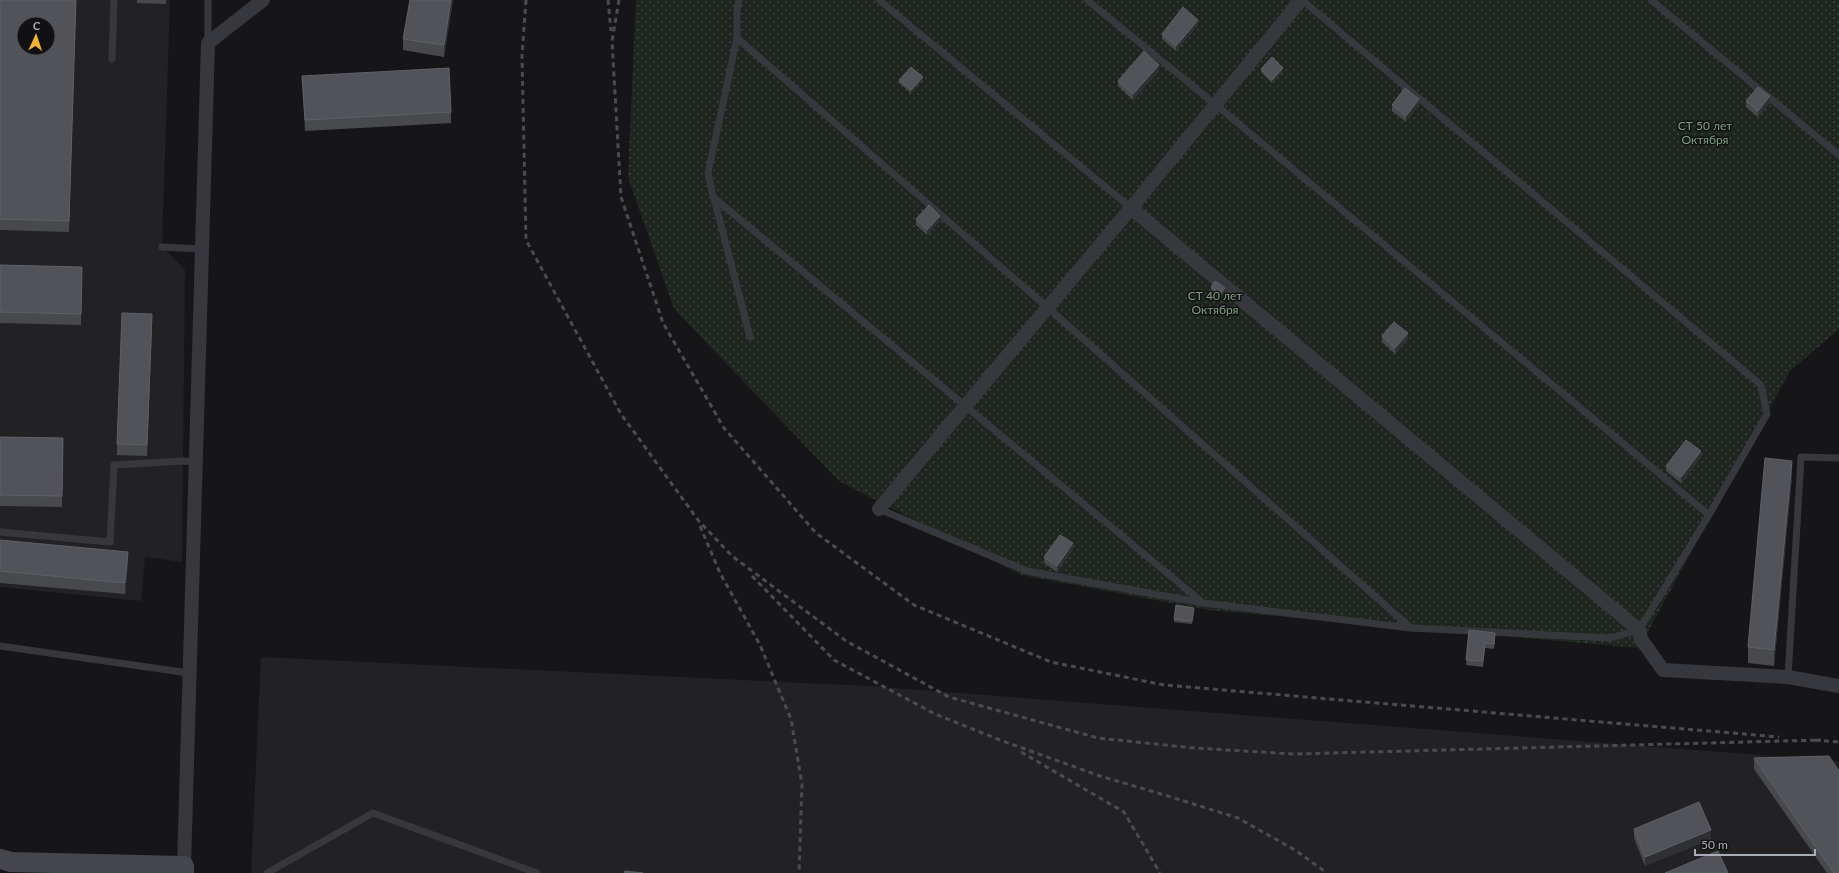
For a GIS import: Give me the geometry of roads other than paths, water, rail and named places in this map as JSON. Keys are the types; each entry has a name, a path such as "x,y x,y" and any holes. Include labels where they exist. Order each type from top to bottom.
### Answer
{"street":[{"path":"0,859 11,862 184,870 208,43 263,0"},
{"path":"878,509 1131,208 1302,0"},
{"path":"1131,208 1639,630 1641,639 1663,670 1788,677 1839,686"}],"lane":[{"path":"112,59 114,0"},
{"path":"208,0 208,43"},
{"path":"739,0 737,10 738,38 708,173 750,337"},
{"path":"879,0 1131,208"},
{"path":"1087,0 1216,105 1709,515"},
{"path":"878,509 1027,571 1204,603 1411,628 1610,638 1639,630 1709,515 1767,414 1761,385 1302,0"},
{"path":"1650,0 1839,155"},
{"path":"738,38 1047,307 1411,628"},
{"path":"714,198 1204,603"},
{"path":"162,247 202,249"},
{"path":"1788,677 1801,457 1839,458"},
{"path":"0,532 110,542 114,465 183,461 196,462"},
{"path":"0,646 189,673"},
{"path":"267,873 372,813 537,873"}],"railway":[{"path":"526,0 522,56 526,240 621,414 698,520 732,556 846,641 949,697 1098,738 1194,748 1294,754 1821,740"},
{"path":"608,0 611,31"},
{"path":"619,0 612,41 621,197 663,323 724,428 816,533 914,605 1051,662 1164,685 1779,737"},
{"path":"700,526 720,573 760,645 791,719 802,784 799,873"},
{"path":"752,576 834,660 935,714 1000,740 1100,776 1238,818 1295,850 1327,873"},
{"path":"1815,740 1839,742"},
{"path":"1021,752 1124,812 1160,873"}],"park label":[{"name":"СТ 50 лет Октября","path":"1705,133"},
{"name":"СТ 40 лет Октября","path":"1215,303"}]}
